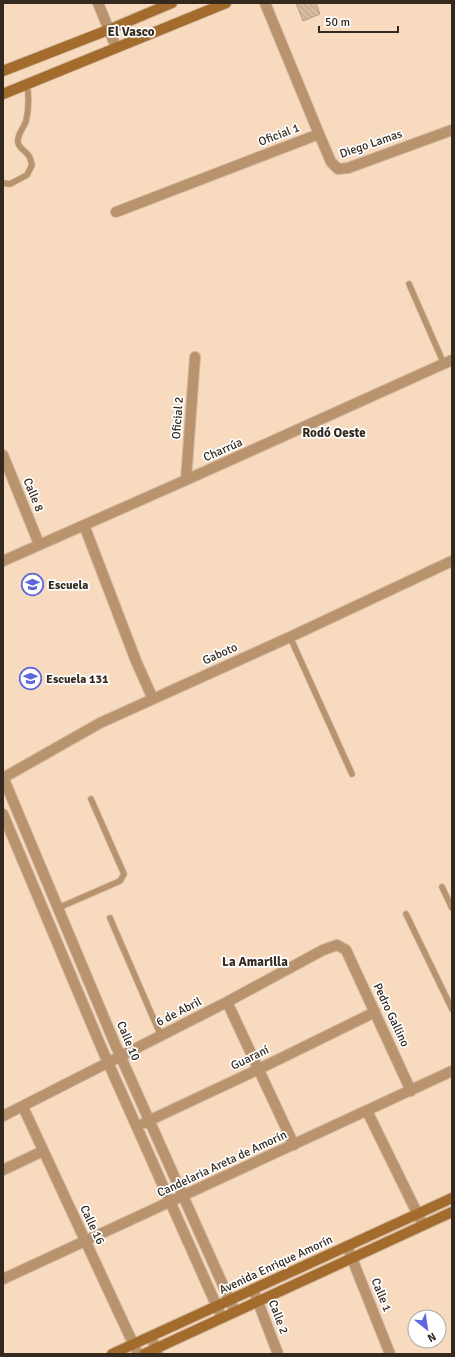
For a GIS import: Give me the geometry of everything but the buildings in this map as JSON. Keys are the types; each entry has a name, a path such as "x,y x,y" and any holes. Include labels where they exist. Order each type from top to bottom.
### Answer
{"street":[{"path":"98,3 116,47"},
{"path":"3,71 172,3"},
{"path":"3,94 226,3"},
{"name":"Oficial 1","path":"116,212 319,134 265,3"},
{"name":"Diego Lamas","path":"319,134 331,162 338,169 348,168 452,130"},
{"name":"Oficial 2","path":"186,480 195,357"},
{"name":"Charrúa","path":"3,561 448,362"},
{"name":"Calle 8","path":"3,455 5,468 39,544"},
{"path":"84,525 136,662 153,699"},
{"name":"Gaboto","path":"3,778 100,723 290,637 452,560"},
{"name":"Calle 10","path":"3,778 121,1057 235,1312"},
{"path":"3,814 108,1063 222,1318"},
{"name":"6 de Abril","path":"3,1116 121,1057 324,950 337,945 346,950"},
{"name":"Pedro Gallino","path":"346,950 411,1091"},
{"path":"227,1002 294,1145"},
{"name":"Guaraní","path":"136,1126 259,1069 375,1012"},
{"name":"Candelaria Areta de Amorín","path":"3,1279 452,1071"},
{"name":"Calle 16","path":"23,1107 138,1354"},
{"path":"367,1111 423,1225"},
{"path":"3,1170 44,1151"},
{"name":"Avenida Enrique Amorín","path":"112,1354 452,1198"},
{"name":"Avenida Enrique Amorín","path":"144,1354 157,1351 222,1318 452,1212"},
{"name":"Calle 1","path":"347,1246 390,1354"},
{"name":"Calle 2","path":"253,1289 278,1354"},
{"path":"150,1337 157,1351"}],"lane":[{"path":"3,183 10,184 27,175 32,165 30,157 21,148 18,142 20,133 25,123 30,98 27,84"},
{"path":"409,284 448,362"},
{"path":"290,637 352,774"},
{"path":"58,908 120,881 124,874 91,799"},
{"path":"442,888 452,908"},
{"path":"406,914 452,1009"},
{"path":"110,918 161,1036"}],"place":[{"name":"Escuela","path":"32,585"},
{"name":"Escuela 131","path":"30,679"}],"district":[{"name":"El Vasco","path":"131,32"},
{"name":"Rodó Oeste","path":"334,433"},
{"name":"La Amarilla","path":"255,962"}]}
